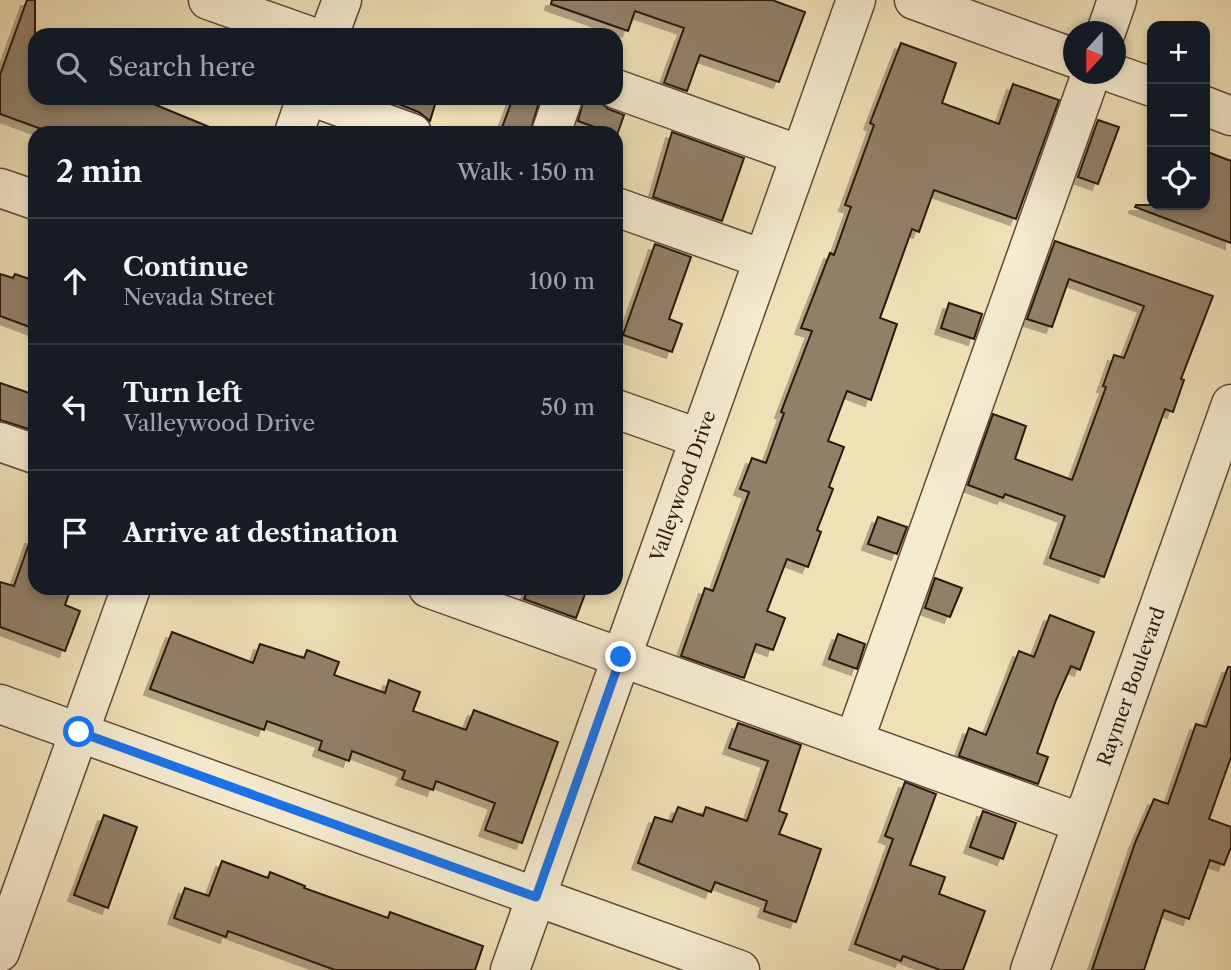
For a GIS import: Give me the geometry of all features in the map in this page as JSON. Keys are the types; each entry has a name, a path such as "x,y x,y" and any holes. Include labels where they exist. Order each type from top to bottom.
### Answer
{"street":[{"path":"208,0 287,28"},
{"path":"332,28 342,0"},
{"name":"Valleywood Drive","path":"510,970 856,0"},
{"path":"914,0 1063,54"},
{"path":"1110,21 1117,0"},
{"path":"1126,78 1147,85"},
{"path":"854,741 1087,84"},
{"path":"623,92 800,155"},
{"path":"296,126 304,105"},
{"path":"334,105 393,126"},
{"path":"553,126 561,105"},
{"path":"1210,108 1231,116"},
{"path":"0,188 28,198"},
{"path":"623,209 762,259"},
{"name":"Raymer Boulevard","path":"1030,970 1231,404"},
{"path":"623,411 698,438"},
{"path":"0,442 28,452"},
{"path":"0,952 128,595"},
{"path":"448,595 1082,823"},
{"path":"0,704 740,970"}],"building":[{"path":"27,0 35,0 35,28 28,28 28,105 156,105 207,126 33,126 0,114 0,75"},
{"path":"552,0 772,0 805,12 779,82 700,55 687,91 664,83 684,28 635,11 628,31 551,4"},
{"path":"901,43 956,63 942,103 999,124 1013,84 1059,100 1016,219 934,190 919,232 912,229 880,318 897,324 871,400 847,391 828,441 844,447 829,487 833,489 817,530 821,532 808,567 787,559 767,611 785,618 773,650 756,644 744,678 681,656 705,588 713,591 749,492 740,489 752,458 766,463 784,413 781,412 812,331 801,328 830,253 834,255 851,207 845,205 874,125 870,123"},
{"path":"401,105 435,105 430,121 419,112"},
{"path":"510,105 538,105 532,126 503,126"},
{"path":"582,105 604,105 624,115 620,126 592,126 578,121"},
{"path":"1098,120 1119,127 1098,184 1078,177"},
{"path":"672,132 744,158 722,221 653,197"},
{"path":"1210,153 1231,161 1231,243 1135,207 1147,205 1147,210 1210,210"},
{"path":"1055,241 1213,296 1181,379 1184,380 1173,412 1165,409 1104,577 1050,558 1065,516 1005,494 1003,498 968,485 993,414 1026,426 1015,459 1072,480 1106,387 1103,386 1114,355 1124,358 1144,306 1069,279 1052,327 1027,319"},
{"path":"655,244 691,257 669,319 682,324 672,352 623,335"},
{"path":"0,274 13,278 15,274 28,279 28,326 0,316"},
{"path":"949,303 982,314 974,339 941,328"},
{"path":"0,383 28,393 28,429 0,420"},
{"path":"878,517 907,527 897,554 868,544"},
{"path":"28,546 28,595 69,595 65,605 80,611 65,651 0,627 0,582 14,586"},
{"path":"935,578 962,588 950,617 925,608"},
{"path":"526,595 585,595 576,618 524,599"},
{"path":"1050,615 1094,632 1080,670 1071,666 1056,700 1037,753 1048,757 1038,784 959,756 969,728 986,735 1019,651 1034,657"},
{"path":"172,632 253,663 260,644 304,658 307,650 339,662 334,675 385,693 389,680 420,692 413,711 466,730 474,710 558,742 522,843 485,830 495,803 436,781 433,790 402,779 405,771 352,751 349,761 319,750 322,741 267,721 264,730 150,689"},
{"path":"838,634 865,644 857,669 829,659"},
{"path":"1228,667 1231,667 1231,757 1209,819 1231,827 1231,847 1224,865 1210,860 1189,919 1164,910 1144,970 1092,970 1135,843 1154,799 1168,804 1196,724 1206,727"},
{"path":"738,723 801,745 779,811 787,814 779,834 821,849 796,922 764,911 767,901 715,882 711,892 638,863 655,817 672,822 678,807 703,816 706,807 747,821 768,761 729,748"},
{"path":"905,782 936,794 910,865 945,877 939,894 985,911 963,970 940,970 903,956 901,961 855,944 893,839 885,836"},
{"path":"983,811 1016,823 1003,859 970,847"},
{"path":"104,815 137,827 108,908 74,895"},
{"path":"222,861 268,878 270,872 305,886 304,888 388,918 390,912 483,946 475,970 335,970 228,931 226,937 174,918 185,888 209,896"}],"route":[{"path":"79,732 536,897 621,657"}]}
